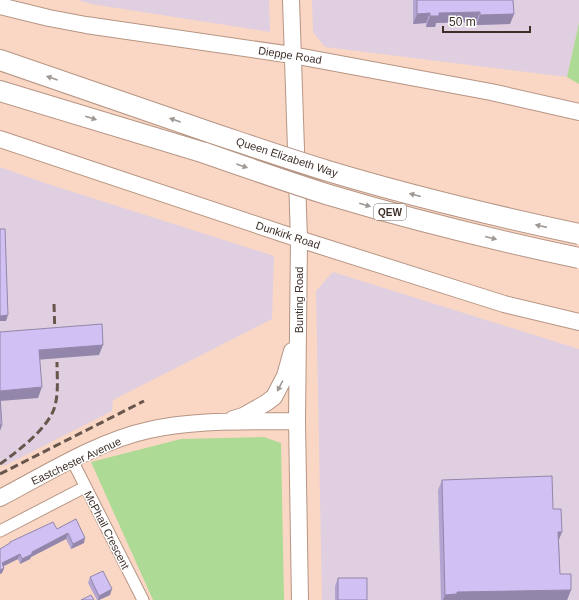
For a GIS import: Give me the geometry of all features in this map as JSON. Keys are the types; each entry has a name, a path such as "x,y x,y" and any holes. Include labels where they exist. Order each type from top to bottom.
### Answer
{"highway":[{"name":"Queen Elizabeth Way","path":"0,60 212,133 401,192 496,216 579,234"},
{"name":"Queen Elizabeth Way","path":"0,91 205,153 324,193 387,212 520,246 579,258"}],"street":[{"name":"Bunting Road","path":"291,0 299,239 297,421 300,600"},
{"name":"Dieppe Road","path":"0,6 86,25 292,55 491,92 579,112"},
{"name":"Dunkirk Road","path":"0,139 299,239 504,304 579,322"},
{"path":"222,423 243,416 274,397 285,376 290,362 299,322"},
{"name":"Eastchester Avenue","path":"0,498 72,460 115,440 148,430 185,424 297,421"},
{"name":"McPhail Crescent","path":"72,460 143,600"},
{"path":"0,531 85,487"}],"shaded area":[{"path":"78,0 269,0 270,32 91,4"},
{"path":"312,0 579,0 579,23 567,77 325,47 313,32"},
{"path":"0,167 45,183 274,256 272,319 113,400 112,411 6,465 0,465"},
{"path":"333,272 579,349 579,600 322,600 316,291"}],"green space":[{"path":"579,23 579,84 567,77"},
{"path":"264,437 281,443 284,600 153,600 91,462 181,439"}],"building":[{"path":"417,0 513,0 514,14 480,15 480,12 439,13 439,16 430,16 430,13 417,14"},
{"path":"0,229 5,229 8,315 0,316"},
{"path":"102,324 103,345 39,350 42,387 0,391 0,332"},
{"path":"0,396 2,425 0,425"},
{"path":"552,476 553,509 561,509 562,532 558,532 560,574 571,574 571,590 457,592 457,594 445,595 442,480"},
{"path":"76,519 85,538 73,544 68,533 22,559 20,554 2,563 4,568 0,570 0,549 10,542 53,522 57,529"},
{"path":"103,571 112,589 99,596 90,577"},
{"path":"338,578 367,578 367,600 338,600"},
{"path":"91,595 94,600 81,600"}],"railway":[{"path":"54,304 55,336"},
{"path":"0,464 31,440 50,417 57,397 57,362"},
{"path":"0,474 144,401"}]}
